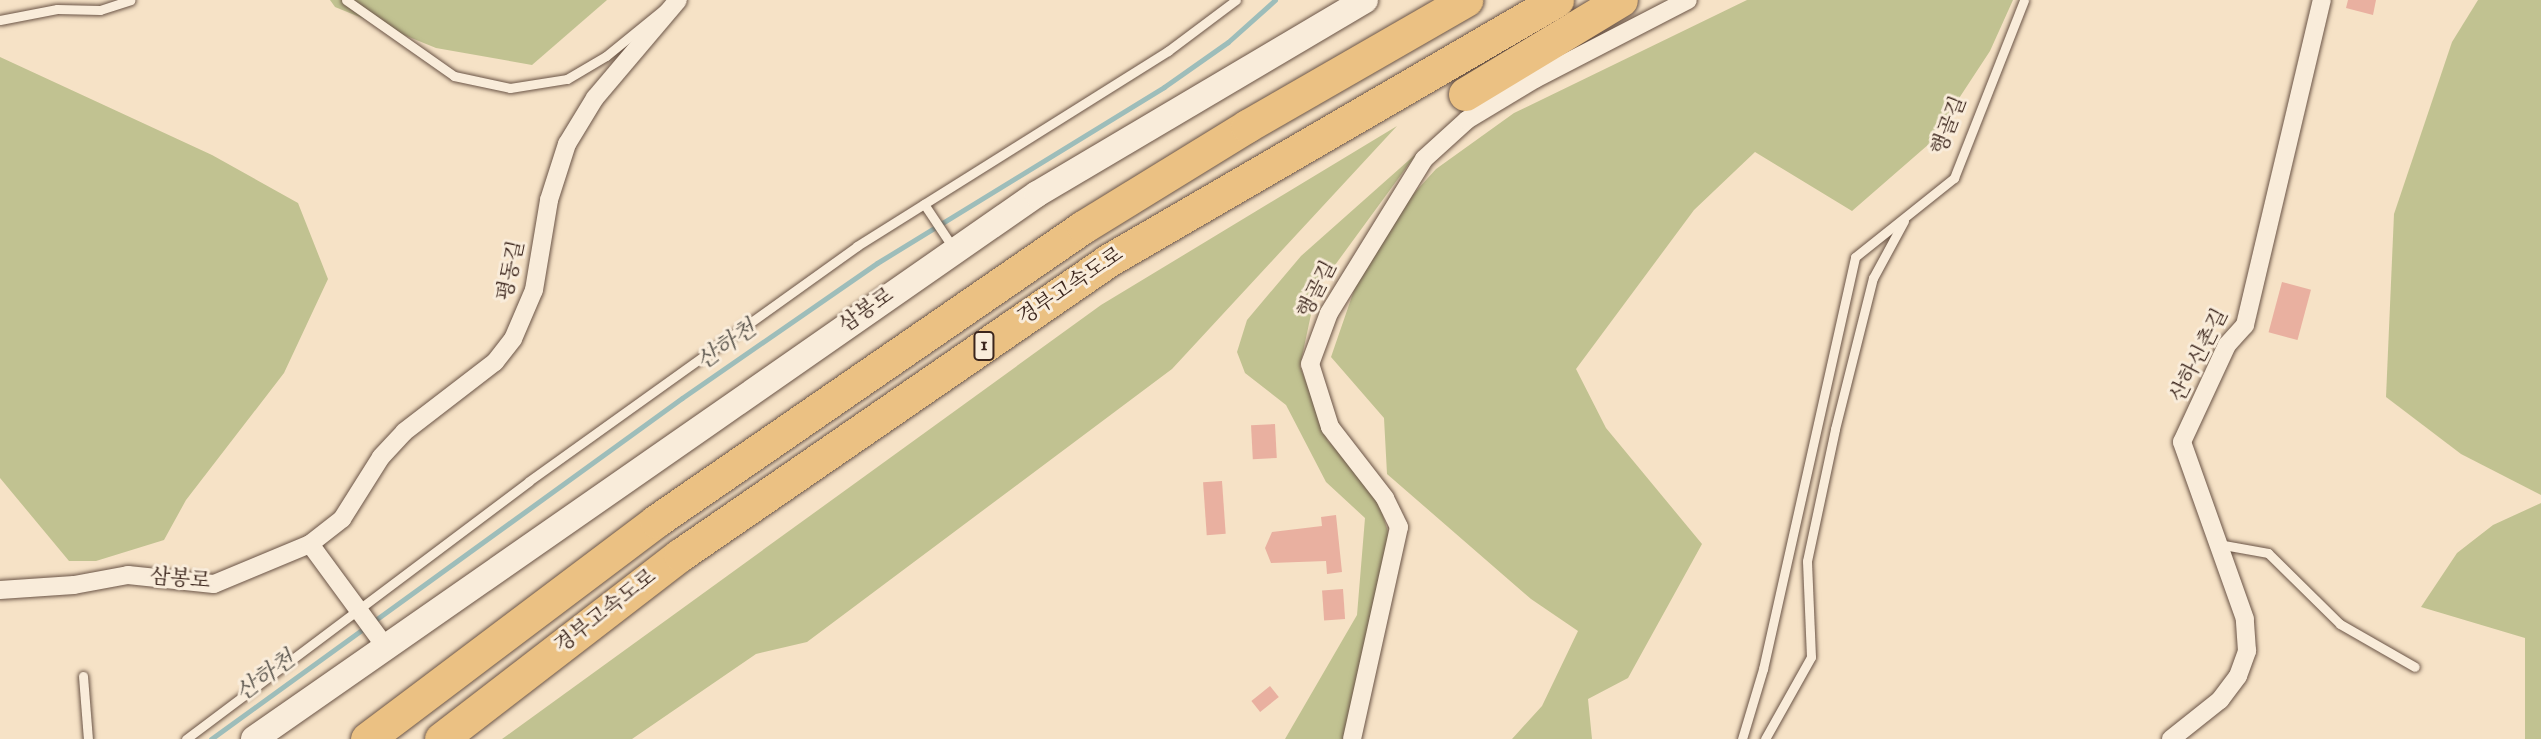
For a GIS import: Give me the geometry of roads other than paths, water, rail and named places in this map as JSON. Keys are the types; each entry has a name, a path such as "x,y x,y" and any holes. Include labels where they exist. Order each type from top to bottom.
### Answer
{"highway":[{"name":"경부고속도로","path":"367,739 656,521 1083,227 1318,83 1466,0"},
{"name":"경부고속도로","path":"441,739 680,555 1109,260 1557,0"},
{"path":"1465,94 1621,0"}],"main road":[{"name":"삼봉로","path":"254,739 950,243 1365,0"}],"street":[{"name":"행골길","path":"1352,739 1399,527 1385,498 1330,427 1310,364 1329,313 1424,159 1467,120 1535,79 1688,0"},
{"name":"산하신촌길","path":"2171,739 2220,700 2238,676 2247,651 2245,619 2182,442 2227,345 2245,325 2322,0"},
{"name":"평동길","path":"310,544 342,519 381,457 404,432 495,362 513,340 534,290 549,200 567,144 595,98 677,1"},
{"name":"삼봉로","path":"0,590 74,585 128,575 214,584 310,544"},
{"path":"310,544 385,646"}],"lane":[{"path":"0,20 57,9 100,10 130,0"},
{"path":"346,0 454,76 510,88 567,79 677,1"},
{"path":"186,739 702,356 924,204 1168,51 1236,0"},
{"name":"행골길","path":"1765,739 1811,657 1807,561 1835,429 1873,278 1907,216 1954,178 2024,0"},
{"path":"924,204 950,243"},
{"path":"1742,739 1763,669 1855,257 1907,216"},
{"path":"2218,544 2268,553 2340,624 2415,667"},
{"path":"83,676 88,739"}],"waterway":[{"name":"산하천","path":"211,739 682,398 877,263 1164,87 1228,42 1275,0"}]}
